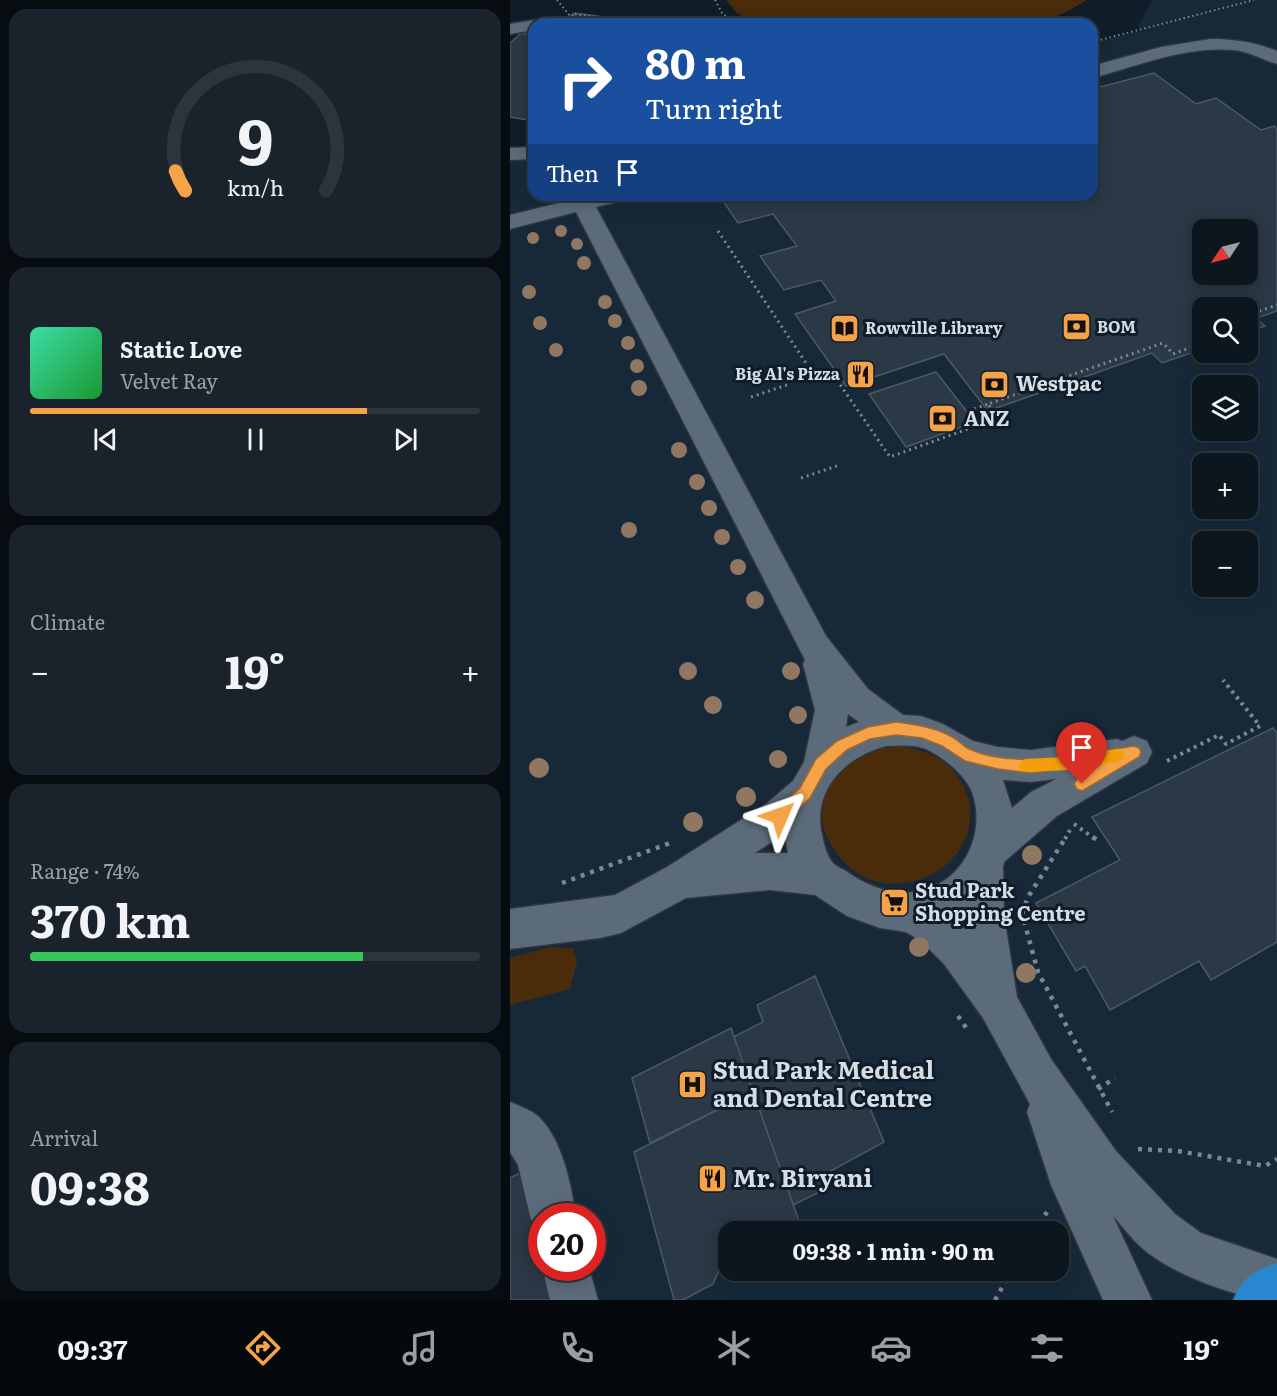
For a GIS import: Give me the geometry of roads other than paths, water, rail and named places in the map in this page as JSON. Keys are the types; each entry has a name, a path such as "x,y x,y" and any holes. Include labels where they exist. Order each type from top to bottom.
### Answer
{"highway":[{"path":"1257,1300 1277,1285"}],"lane":[{"path":"510,29 528,25"},
{"path":"1098,71 1215,43 1251,47 1277,58"},
{"path":"510,154 528,153"},
{"path":"510,222 594,201"},
{"path":"583,204 814,646 832,710 800,822 806,851 821,878"},
{"path":"814,646 856,700 896,729"},
{"path":"510,929 621,913 681,880 780,816 842,745 868,733 896,729 922,732 947,741 965,754 984,777 993,800 996,825 987,858 982,897 985,929 998,1003"},
{"path":"681,880 747,872 777,871 821,878 847,895 876,908 911,912 941,904 965,889 987,858 1044,804 1134,752 1068,763 1031,766 998,763 965,754"},
{"path":"911,912 935,927 958,950 998,1003 1036,1074 1100,1167 1158,1231 1188,1252 1277,1285"},
{"path":"1036,1074 1074,1185 1128,1300"},
{"path":"510,1124 522,1130 534,1146 549,1203"},
{"path":"569,1281 574,1300"}],"place":[{"name":"BOM","path":"1076,327"},
{"name":"Rowville Library","path":"844,328"},
{"name":"Big Al's Pizza","path":"861,374"},
{"name":"Westpac","path":"995,384"},
{"name":"ANZ","path":"943,419"},
{"name":"Stud Park Shopping Centre","path":"894,902"},
{"name":"Stud Park Medical and Dental Centre","path":"692,1085"},
{"name":"Mr. Biryani","path":"712,1179"}]}
